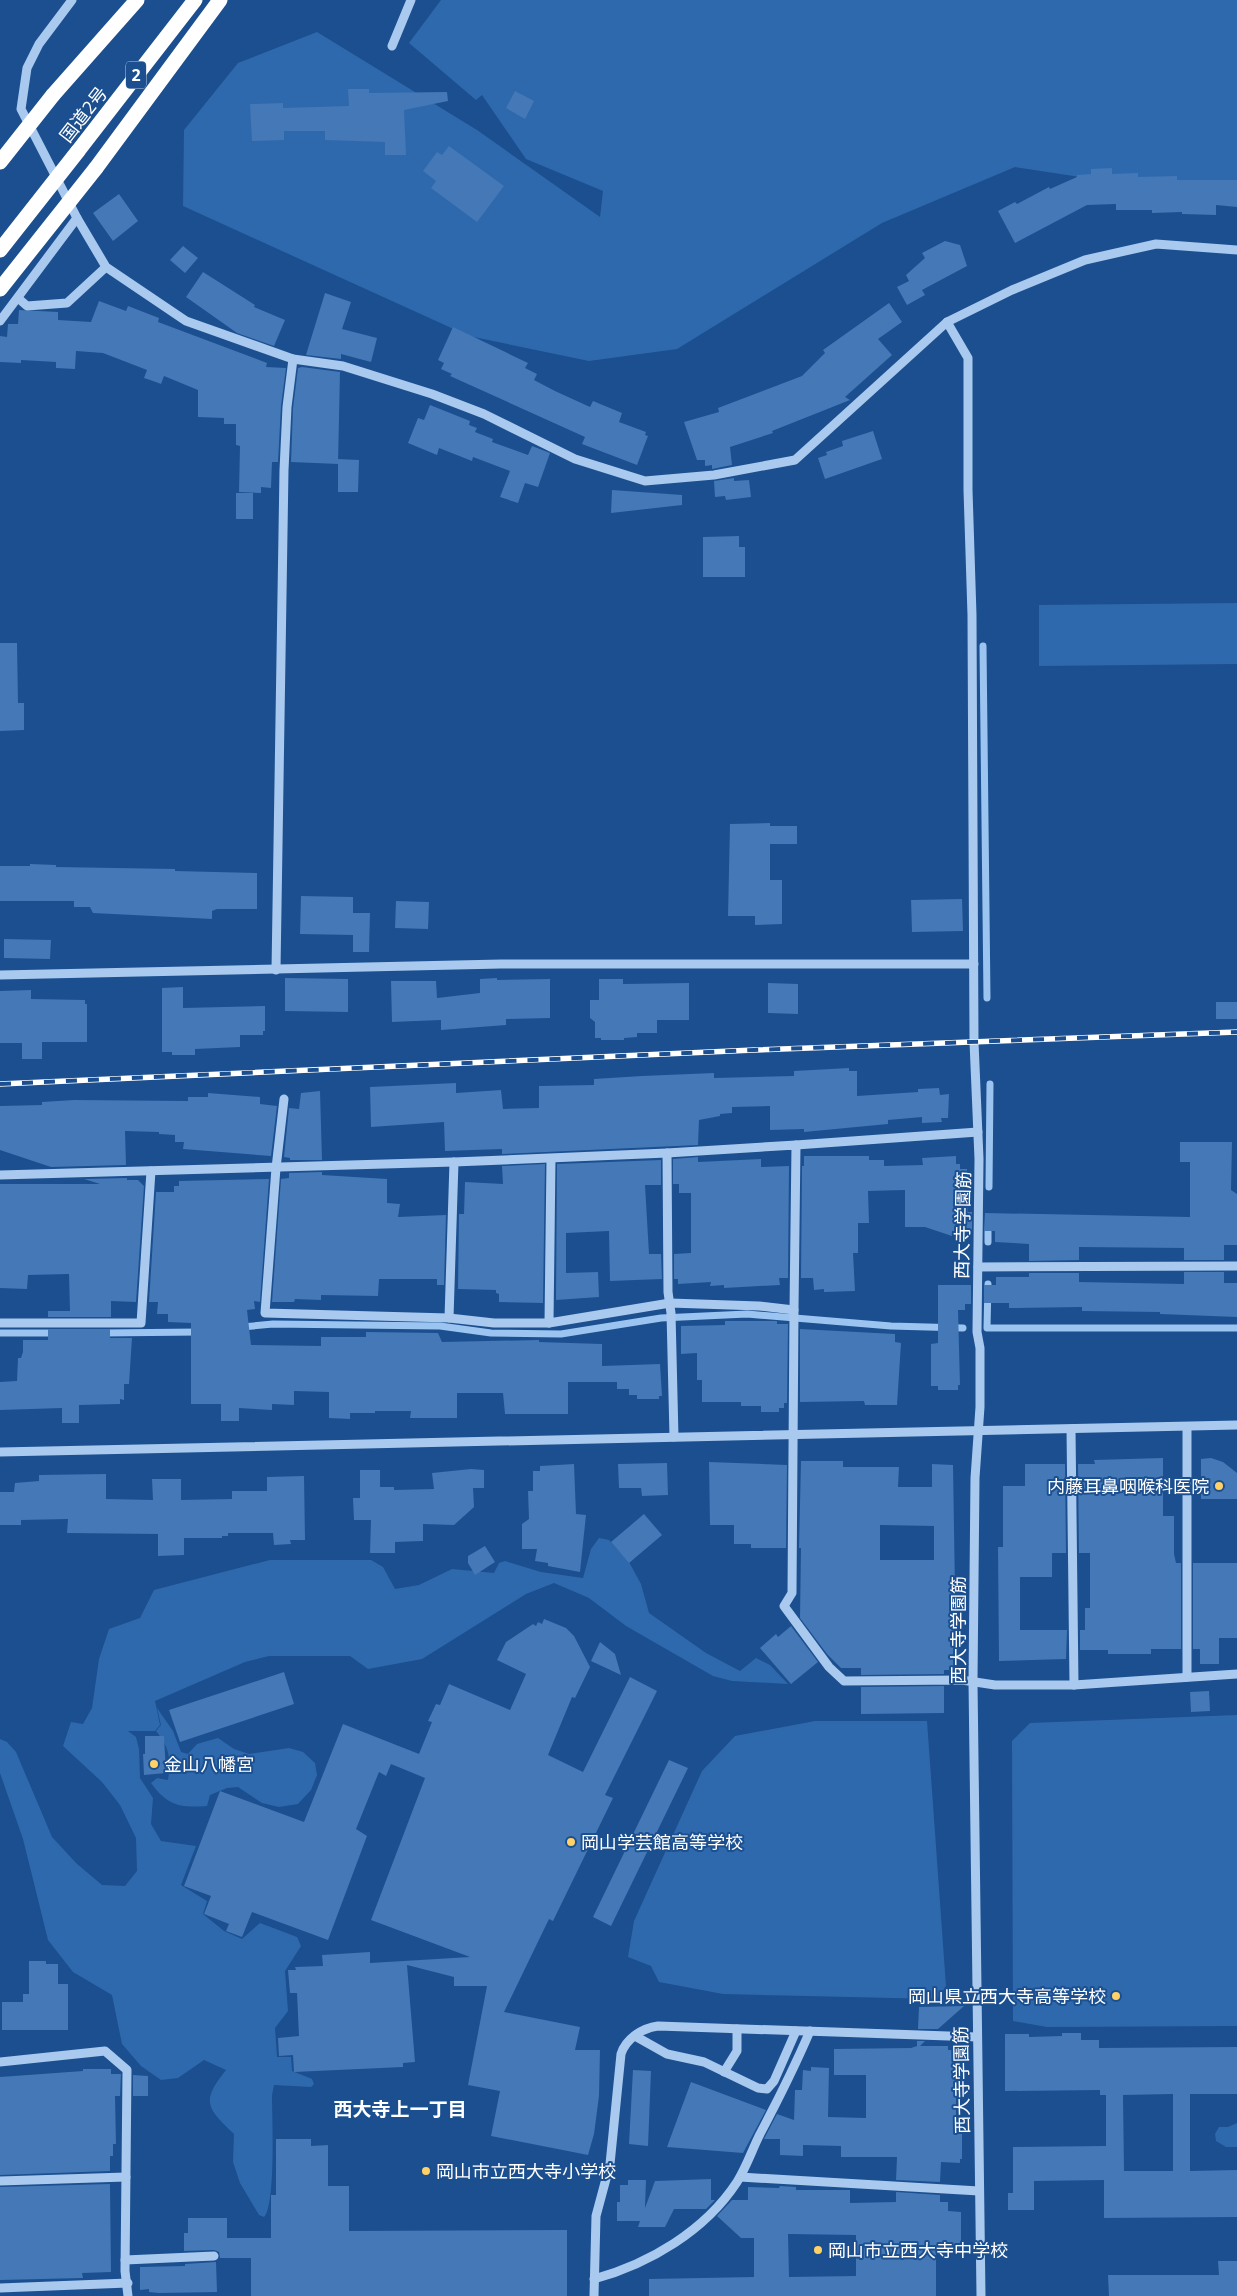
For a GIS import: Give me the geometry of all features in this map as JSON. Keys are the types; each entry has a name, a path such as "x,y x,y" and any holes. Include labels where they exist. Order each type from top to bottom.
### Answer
{"highway":[{"path":"0,162 53,95 137,0"},
{"name":"国道2号","path":"0,250 195,0"},
{"path":"0,289 96,168 220,0"}],"street":[{"path":"72,0 39,44 27,68 21,109 77,218 106,266 186,321 293,359 343,366 432,394 484,414 575,459 645,480 714,475 794,460 947,322 1012,290 1085,260 1156,244 1237,250"},
{"path":"392,46 411,0"},
{"path":"0,321 77,218"},
{"path":"18,298 27,306 67,303 106,266"},
{"name":"西大寺学園筋","path":"947,322 968,358 968,490 972,625 974,1042 978,1132 977,1332 980,1348 975,1478 974,1682 981,2296"},
{"path":"276,970 284,470 287,407 293,359"},
{"path":"0,974 276,970 501,964 974,964"},
{"path":"284,1099 276,1168 265,1313 449,1318 494,1323 550,1323 670,1303 750,1306 794,1312"},
{"path":"0,1175 551,1159 978,1132"},
{"path":"796,1145 792,1593 784,1606 829,1667 844,1681 974,1682 995,1685 1074,1685 1237,1674"},
{"path":"667,1153 674,1438"},
{"path":"550,1323 551,1159"},
{"path":"449,1318 454,1162"},
{"path":"0,1322 142,1323 150,1171"},
{"path":"978,1267 1237,1266"},
{"path":"0,1452 1237,1425"},
{"path":"1187,1427 1188,1677"},
{"path":"1071,1429 1074,1685"},
{"path":"594,2296 596,2216 610,2164 621,2054 624,2045 648,2027 977,2037"},
{"path":"724,2072 737,2051 737,2029"},
{"path":"635,2036 667,2054 693,2059 758,2088 767,2089 774,2081 796,2031"},
{"path":"594,2279 615,2273 641,2261 700,2225 740,2177 783,2091 810,2031"},
{"path":"0,2062 105,2051 127,2070 126,2260 128,2296"},
{"path":"0,2182 126,2177"},
{"path":"740,2177 979,2191"},
{"path":"126,2260 214,2256"},
{"path":"0,2288 128,2283"}],"shaded area":[{"path":"441,0 1237,0 1237,201 1015,167 882,223 677,349 589,361 469,336 183,206 184,130 238,63 317,32 477,130 600,217 603,191 526,159 482,95 476,100 409,43"},
{"path":"1237,603 1237,664 1039,666 1039,605"},
{"path":"599,1538 609,1540 629,1562 641,1584 649,1613 706,1653 740,1671 756,1658 770,1665 788,1684 732,1681 713,1676 626,1626 589,1598 554,1583 526,1594 422,1659 368,1669 350,1656 269,1656 245,1662 155,1701 160,1725 155,1731 128,1731 136,1737 139,1749 140,1778 153,1798 151,1824 161,1841 196,1846 181,1885 207,1901 203,1914 224,1931 242,1939 260,1923 297,1937 301,1946 285,1971 288,2011 275,2028 277,2057 291,2057 292,2071 312,2079 314,2084 311,2087 274,2085 272,2095 273,2159 270,2196 268,2209 264,2217 259,2215 240,2183 233,2162 234,2134 217,2117 210,2104 213,2089 226,2070 204,2060 178,2078 161,2080 141,2066 122,2044 112,1995 73,1972 48,1940 23,1839 0,1773 0,1739 7,1742 16,1752 52,1837 76,1863 102,1885 125,1886 137,1871 136,1838 120,1805 102,1782 63,1746 71,1722 83,1724 92,1708 99,1659 109,1629 140,1618 154,1590 270,1560 371,1560 383,1567 395,1589 419,1585 452,1569 494,1573 499,1563 505,1561 541,1572 583,1578 591,1549"},
{"path":"157,1708 173,1731 181,1752 188,1754 197,1744 218,1738 234,1749 249,1754 289,1748 303,1752 315,1763 317,1775 311,1790 298,1804 279,1807 262,1803 238,1787 227,1788 210,1795 207,1806 182,1806 169,1801 151,1783 157,1778 168,1780 169,1773 167,1748 156,1731 161,1725"},
{"path":"1237,1715 1237,2026 1047,2027 1013,2021 1012,1741 1030,1723"},
{"path":"815,1721 927,1721 946,1986 937,1999 723,1994 659,1982 651,1966 628,1957 634,1921 702,1771 735,1736"},
{"path":"1237,2123 1237,2147 1226,2147 1216,2141 1215,2134 1219,2127 1228,2127"}],"building":[{"path":"348,89 369,89 369,93 447,92 448,101 404,110 406,155 385,155 385,142 325,140 325,131 284,131 284,140 252,141 250,104 283,103 283,108 349,106"},
{"path":"515,91 534,101 525,119 506,108"},
{"path":"449,146 504,186 477,222 431,188 436,181 423,171 437,152 442,155"},
{"path":"1112,168 1112,174 1138,173 1138,177 1177,176 1177,180 1237,180 1237,207 1216,205 1216,215 1182,214 1182,212 1152,213 1152,210 1116,210 1116,204 1087,205 1015,243 998,211 1015,202 1017,204 1049,187 1050,189 1077,177 1077,175 1091,174 1091,169"},
{"path":"119,194 138,221 113,241 93,213"},
{"path":"945,241 960,245 967,266 922,290 925,295 907,305 897,287 909,281 906,275 925,258 922,253"},
{"path":"183,246 198,258 185,273 170,260"},
{"path":"203,272 255,305 254,307 285,320 274,346 237,333 186,297"},
{"path":"325,293 351,302 342,329 377,338 371,362 341,354 341,359 306,355"},
{"path":"99,301 126,311 128,306 159,318 158,322 267,363 266,367 286,368 281,406 278,462 272,462 271,488 261,487 261,493 239,492 240,446 236,445 236,424 224,424 224,418 198,417 198,390 164,376 161,384 144,378 147,370 103,353 76,351 75,369 56,368 56,362 21,360 21,363 0,362 0,336 7,337 8,324 18,324 19,310 58,312 58,320 91,322"},
{"path":"889,303 902,322 878,339 892,355 845,397 850,400 772,431 773,433 730,447 732,465 712,469 712,465 705,466 705,460 697,460 684,422 719,412 718,408 802,376 825,353 823,350"},
{"path":"453,327 528,363 525,368 537,374 534,380 555,391 590,407 593,401 622,413 619,422 646,432 645,435 648,436 637,465 582,444 585,437 450,376 452,374 441,369 444,363 438,360"},
{"path":"298,368 340,372 338,464 291,462 293,408"},
{"path":"430,405 470,421 469,425 477,428 475,432 493,439 492,442 528,455 532,446 550,453 538,487 525,483 518,503 500,497 510,471 473,457 472,461 439,448 437,455 408,443 418,418 424,420"},
{"path":"873,431 882,459 825,479 818,458 827,455 826,452 843,446 842,441"},
{"path":"338,459 359,460 358,492 338,492"},
{"path":"734,478 734,481 749,480 751,497 726,500 725,496 715,497 714,481"},
{"path":"612,490 682,495 682,505 611,513"},
{"path":"236,493 253,493 253,519 236,519"},
{"path":"739,536 739,547 745,547 745,577 703,577 703,537"},
{"path":"0,643 17,643 18,703 24,703 24,730 0,731"},
{"path":"770,823 770,826 797,826 797,844 770,844 770,880 782,880 782,924 755,925 755,916 728,916 730,824"},
{"path":"30,864 56,865 56,867 175,869 175,871 257,873 257,909 217,909 212,911 212,919 93,913 90,907 74,907 74,901 0,901 0,866 30,866"},
{"path":"301,896 353,897 353,913 370,913 369,952 353,952 353,935 300,934"},
{"path":"962,899 963,931 912,932 911,900"},
{"path":"396,901 429,902 428,929 395,928"},
{"path":"4,939 51,940 50,959 4,958"},
{"path":"285,978 348,979 348,1012 285,1011"},
{"path":"497,978 497,980 550,979 550,1018 506,1019 506,1025 441,1030 441,1020 392,1022 391,981 436,981 437,998 480,993 480,979"},
{"path":"599,979 623,979 623,984 689,983 689,1020 657,1020 657,1033 637,1033 637,1037 624,1038 624,1040 601,1040 601,1038 595,1038 595,1022 590,1018 590,1000 599,1000"},
{"path":"768,983 798,984 798,1014 768,1013"},
{"path":"183,987 183,1008 265,1006 265,1031 263,1031 263,1035 240,1035 240,1047 195,1049 195,1055 172,1055 172,1052 162,1052 162,988"},
{"path":"31,990 31,999 85,1000 85,1004 87,1004 87,1042 42,1042 42,1059 22,1059 22,1043 0,1043 0,991"},
{"path":"1216,1002 1237,1002 1237,1019 1216,1019"},
{"path":"849,1068 849,1071 857,1071 857,1096 918,1092 918,1089 939,1088 940,1095 949,1094 948,1118 941,1118 942,1122 922,1123 922,1117 888,1120 888,1124 804,1132 804,1129 770,1130 770,1106 732,1107 732,1113 720,1114 720,1116 699,1120 698,1145 502,1154 502,1149 445,1151 444,1122 371,1127 370,1087 456,1083 456,1093 501,1090 503,1109 539,1108 539,1086 594,1085 594,1079 714,1073 714,1078 794,1076 794,1071"},
{"path":"320,1091 322,1160 290,1160 290,1158 284,1157 289,1108 299,1109 301,1093"},
{"path":"208,1093 260,1097 260,1104 277,1106 271,1156 183,1149 184,1142 175,1142 175,1135 159,1134 159,1132 125,1131 126,1165 51,1167 0,1150 0,1106 42,1105 42,1102 74,1100 188,1101 188,1097 208,1097"},
{"path":"1180,1142 1232,1142 1231,1190 1237,1194 1237,1245 1224,1245 1224,1260 1184,1260 1184,1248 1079,1247 1079,1260 1029,1261 1029,1244 995,1242 995,1231 984,1231 985,1213 1190,1217 1190,1162 1180,1162"},
{"path":"804,1156 869,1156 869,1160 884,1160 884,1166 923,1165 922,1158 956,1156 956,1164 960,1164 960,1169 967,1169 968,1212 972,1212 972,1231 952,1231 952,1236 925,1227 905,1227 905,1190 868,1191 869,1223 858,1223 858,1253 853,1253 855,1291 824,1292 824,1289 814,1290 813,1278 801,1278 802,1166 804,1166"},
{"path":"698,1157 698,1162 761,1159 761,1167 789,1166 788,1278 779,1278 780,1285 724,1288 724,1285 710,1286 711,1282 678,1284 678,1279 674,1279 674,1254 691,1253 691,1193 679,1193 679,1184 673,1184 673,1159"},
{"path":"661,1160 661,1185 645,1185 649,1254 661,1254 662,1279 610,1281 609,1231 566,1233 566,1273 598,1272 599,1297 556,1300 557,1164"},
{"path":"545,1164 543,1303 499,1302 499,1294 496,1293 496,1290 458,1289 459,1214 464,1214 465,1182 503,1184 502,1166"},
{"path":"322,1172 322,1175 387,1179 387,1203 400,1204 398,1217 446,1215 444,1285 437,1285 437,1279 379,1279 378,1296 321,1295 321,1300 295,1299 294,1302 272,1302 281,1179 289,1178 289,1173"},
{"path":"127,1178 127,1180 138,1180 144,1186 136,1302 111,1301 111,1317 48,1317 48,1311 70,1311 69,1274 28,1275 27,1289 0,1288 0,1184 100,1184 84,1179"},
{"path":"269,1179 260,1302 254,1301 255,1309 247,1310 251,1345 321,1346 321,1337 366,1337 366,1332 438,1333 442,1342 539,1340 539,1342 602,1344 602,1366 660,1364 662,1396 659,1396 659,1399 637,1399 637,1395 629,1395 629,1389 617,1389 617,1382 568,1382 568,1414 505,1414 503,1393 457,1393 457,1418 410,1418 411,1411 375,1411 375,1413 350,1413 350,1419 329,1418 329,1392 294,1391 294,1405 272,1404 272,1410 239,1408 239,1421 221,1421 221,1404 191,1404 191,1323 168,1322 168,1314 157,1314 158,1302 149,1302 156,1192 174,1192 174,1186 179,1186 179,1181"},
{"path":"1184,1272 1224,1272 1224,1283 1237,1283 1237,1317 1160,1314 1160,1312 1082,1311 1082,1307 1009,1308 1009,1303 984,1303 984,1285 996,1285 996,1277 1029,1277 1029,1273 1079,1273 1079,1282 1184,1284"},
{"path":"938,1285 971,1285 971,1304 965,1304 965,1310 958,1310 960,1385 958,1385 958,1390 938,1390 938,1386 931,1386 931,1344 938,1343"},
{"path":"725,1321 777,1321 777,1324 788,1324 787,1403 784,1403 784,1408 779,1408 779,1412 761,1412 761,1406 741,1406 741,1402 702,1402 702,1380 697,1380 697,1353 681,1354 681,1326 725,1325"},
{"path":"48,1329 110,1329 110,1338 132,1338 129,1384 124,1384 124,1400 120,1399 120,1404 79,1405 79,1423 62,1423 62,1408 0,1410 0,1382 17,1381 18,1358 21,1358 23,1352 23,1340 48,1340"},
{"path":"800,1329 895,1334 895,1342 901,1343 897,1405 865,1405 864,1401 800,1402"},
{"path":"1163,1458 1163,1516 1174,1516 1174,1554 1176,1563 1181,1563 1181,1649 1151,1649 1151,1654 1108,1654 1108,1650 1080,1650 1080,1630 1085,1630 1085,1608 1090,1608 1090,1553 1079,1553 1078,1464 1095,1464 1094,1460"},
{"name":"内藤耳鼻咽喉科医院","path":"1211,1458 1223,1462 1237,1473 1237,1499 1201,1499 1201,1459"},
{"path":"801,1461 843,1461 843,1467 899,1467 898,1487 932,1487 932,1464 953,1465 956,1654 954,1654 954,1670 944,1670 944,1674 861,1675 861,1668 841,1668 827,1654 800,1618 801,1548 799,1548","holes":["880,1525 934,1526 934,1560 880,1560"]},
{"path":"709,1462 787,1465 786,1548 751,1548 751,1544 734,1544 734,1525 710,1525"},
{"path":"667,1463 668,1495 642,1496 641,1488 619,1488 618,1464"},
{"path":"574,1464 576,1514 586,1515 580,1572 548,1566 548,1563 535,1561 537,1549 522,1549 522,1524 529,1519 528,1491 533,1491 533,1471 540,1471 540,1466"},
{"path":"1025,1464 1065,1464 1066,1553 1052,1553 1052,1577 1020,1577 1020,1630 1067,1630 1066,1659 999,1661 998,1547 1003,1547 1003,1486 1025,1486"},
{"path":"471,1469 484,1470 484,1488 473,1488 474,1507 454,1525 423,1524 423,1541 395,1542 395,1553 370,1553 371,1520 354,1520 353,1498 360,1498 360,1470 380,1470 380,1487 394,1487 394,1490 434,1489 432,1473"},
{"path":"106,1474 106,1499 153,1500 152,1479 181,1479 181,1500 232,1499 232,1491 267,1491 267,1477 304,1476 305,1540 290,1540 291,1544 274,1545 273,1533 228,1533 228,1536 222,1536 222,1538 184,1538 184,1555 158,1556 158,1534 67,1533 68,1519 21,1520 21,1525 0,1525 0,1492 14,1492 15,1483 39,1481 39,1475"},
{"path":"644,1514 662,1535 629,1563 611,1542"},
{"path":"485,1546 495,1562 475,1575 468,1563 468,1556"},
{"path":"1193,1563 1237,1563 1237,1638 1219,1638 1219,1664 1200,1664 1200,1649 1193,1649"},
{"path":"544,1619 566,1628 574,1636 590,1667 575,1698 572,1697 548,1755 583,1772 630,1677 657,1691 605,1795 613,1798 553,1921 549,1919 504,2012 580,2027 575,2050 600,2050 599,2096 594,2134 588,2155 491,2136 500,2091 468,2085 487,1986 454,1986 454,1977 407,1965 415,2062 403,2063 403,2067 294,2072 293,2055 279,2056 278,2038 299,2036 297,1993 290,1993 288,1970 296,1970 295,1967 323,1966 322,1955 370,1952 370,1963 470,1957 371,1920 425,1778 391,1764 386,1776 379,1772 356,1829 367,1836 328,1940 252,1912 242,1937 226,1931 229,1924 204,1914 211,1896 184,1886 220,1791 304,1822 343,1724 419,1754 432,1722 428,1721 436,1704 440,1705 449,1684 510,1710 526,1674 497,1660 506,1642 533,1624 536,1626 538,1622 542,1624"},
{"path":"791,1626 818,1662 791,1684 760,1648 776,1634 778,1637"},
{"path":"600,1642 615,1654 621,1675 591,1661"},
{"path":"284,1672 294,1704 180,1742 169,1710"},
{"path":"944,1686 944,1713 861,1714 861,1687"},
{"path":"1209,1691 1210,1711 1191,1712 1190,1692"},
{"name":"金山八幡宮","path":"145,1736 164,1736 166,1773 144,1775 143,1754 145,1754"},
{"path":"669,1760 688,1768 611,1926 593,1917"},
{"path":"29,1961 46,1961 46,1964 58,1964 58,1984 68,1984 68,2030 2,2030 2,2002 23,2002 23,1994 29,1994"},
{"path":"964,2006 938,2029 918,2029 919,2007"},
{"path":"1062,2033 1081,2033 1081,2040 1099,2040 1099,2048 1237,2047 1237,2094 1190,2094 1190,2171 1237,2170 1237,2217 1104,2218 1104,2180 1034,2181 1034,2210 1008,2210 1008,2193 1013,2193 1013,2147 1106,2146 1106,2095 1100,2095 1100,2090 1005,2091 1005,2034 1029,2034 1029,2037 1062,2036","holes":["1173,2094 1173,2171 1124,2171 1123,2095"]},
{"path":"917,2041 925,2041 920,2046 948,2046 948,2050 960,2050 960,2085 956,2085 956,2119 962,2119 962,2159 960,2159 960,2163 941,2162 940,2182 896,2180 897,2157 841,2157 841,2146 803,2145 803,2156 780,2155 780,2139 764,2139 777,2114 794,2120 795,2090 802,2090 803,2070 811,2071 811,2067 829,2068 828,2117 866,2118 866,2075 834,2075 834,2049 911,2048 917,2046"},
{"path":"83,2069 111,2069 111,2074 121,2074 120,2096 115,2096 116,2144 113,2144 113,2156 110,2156 110,2171 0,2175 0,2077 83,2071"},
{"path":"633,2070 651,2071 648,2146 629,2144"},
{"path":"133,2075 148,2076 148,2096 133,2096"},
{"path":"691,2082 766,2110 743,2153 667,2147"},
{"path":"276,2139 311,2139 311,2146 328,2145 328,2186 349,2186 349,2231 567,2230 567,2296 251,2296 251,2258 220,2258 219,2252 214,2250 184,2251 184,2233 188,2233 188,2218 227,2218 227,2238 271,2238 271,2195 276,2195"},
{"path":"711,2179 711,2200 715,2200 706,2209 674,2209 665,2227 638,2227 640,2221 617,2221 617,2202 620,2202 620,2185 628,2185 628,2180 646,2180 645,2208 655,2181"},
{"path":"110,2184 111,2272 82,2273 83,2278 0,2280 0,2187"},
{"name":"岡山市立西大寺中学校","path":"780,2186 796,2187 796,2190 850,2190 850,2203 896,2202 896,2192 940,2195 940,2202 948,2202 948,2211 961,2212 961,2246 948,2246 948,2253 936,2253 936,2296 649,2296 649,2279 754,2277 754,2238 741,2238 717,2216 732,2200 748,2200 748,2187 779,2188","holes":["788,2234 856,2235 856,2276 789,2277"]},
{"path":"1218,2261 1237,2261 1237,2296 1109,2296 1108,2275 1219,2275"},
{"path":"216,2262 217,2292 159,2293 149,2292 149,2289 140,2290 140,2267 185,2266 185,2264"}],"waterway":[{"path":"983,646 987,998"},
{"path":"989,1187 990,1084"},
{"path":"988,1232 988,1242"},
{"path":"988,1284 987,1328 1237,1328"},
{"path":"242,1327 273,1324 440,1326 491,1333 561,1334 661,1318 747,1314 891,1326 963,1328"},
{"path":"102,1333 199,1332"},
{"path":"0,1333 56,1333"}],"railway":[{"path":"0,1084 754,1050 1237,1032"}],"place":[{"name":"内藤耳鼻咽喉科医院","path":"1219,1486"},
{"name":"金山八幡宮","path":"154,1764"},
{"name":"岡山学芸館高等学校","path":"571,1842"},
{"name":"岡山県立西大寺高等学校","path":"1116,1996"},
{"name":"岡山市立西大寺小学校","path":"426,2171"},
{"name":"岡山市立西大寺中学校","path":"818,2250"}],"district":[{"name":"西大寺上一丁目","path":"400,2109"}]}
